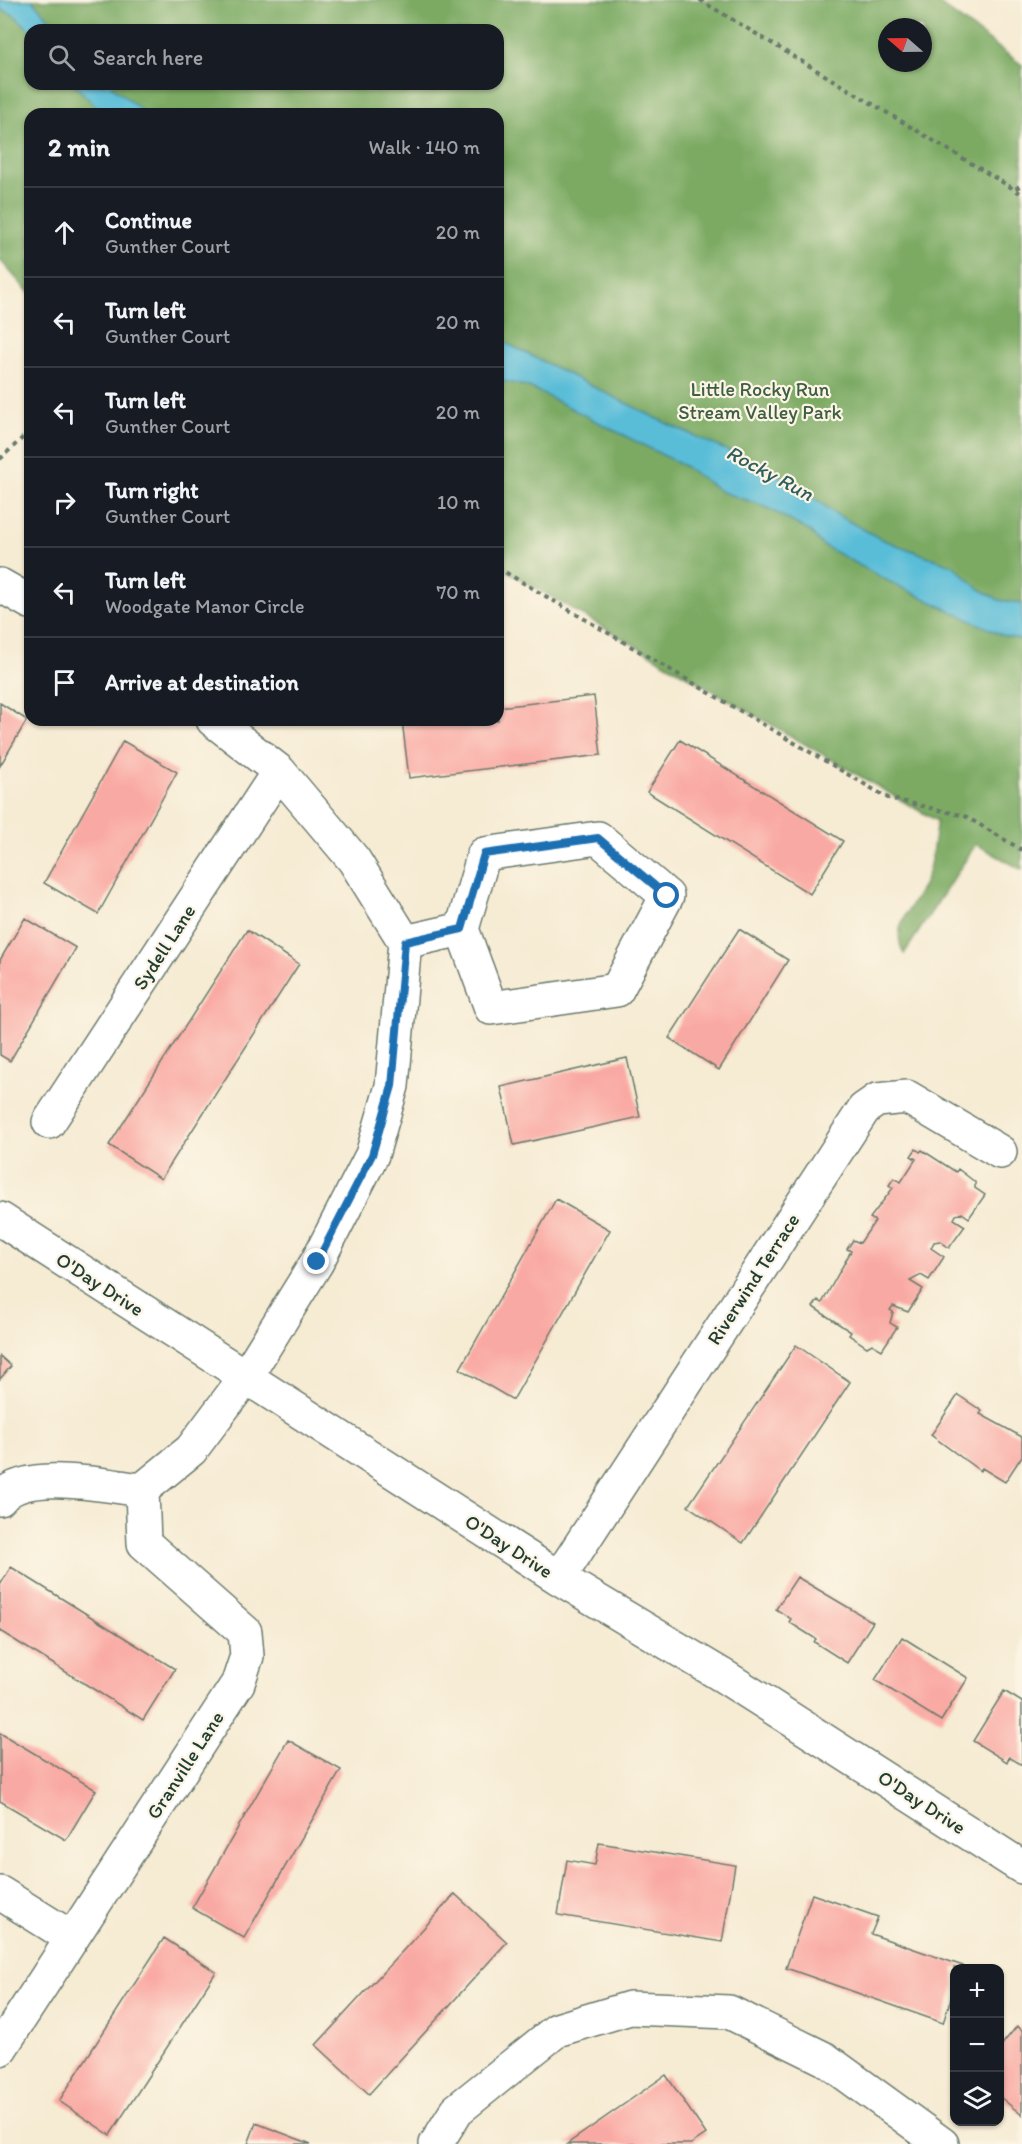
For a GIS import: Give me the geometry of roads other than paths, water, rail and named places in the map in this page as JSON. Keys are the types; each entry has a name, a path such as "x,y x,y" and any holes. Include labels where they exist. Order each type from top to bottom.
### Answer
{"street":[{"path":"0,585 24,599"},
{"path":"0,1499 6,1491 53,1479 142,1490 191,1450 245,1378 317,1262 372,1155 392,1086 405,942 354,860 279,771 221,726"},
{"name":"Sydell Lane","path":"49,1122 279,771"},
{"path":"598,838 667,896 617,990 491,1008 462,929 484,854 598,838"},
{"path":"405,942 462,929"},
{"name":"Riverwind Terrace","path":"559,1578 864,1109 877,1100 907,1097 1000,1152"},
{"name":"O'Day Drive","path":"0,1219 559,1578 725,1677 1022,1866"},
{"name":"Granville Lane","path":"0,2049 238,1683 247,1656 245,1632 144,1543 142,1490"},
{"path":"0,1893 72,1938"},
{"path":"436,2144 457,2110 557,2030 630,2008 729,2012 825,2059 942,2144"}],"water":[{"path":"0,0 32,0 54,24 24,24 14,15 0,9"},
{"path":"80,90 116,90 139,108 97,108"},
{"name":"Rocky Run","path":"504,342 670,425 766,468 798,486 834,513 881,539 954,566 978,588 999,600 1022,604 1022,640 1004,636 890,582 822,545 811,532 764,506 722,492 684,466 529,387 504,381"}],"park label":[{"name":"Little Rocky Run Stream Valley Park","path":"760,400"}]}
